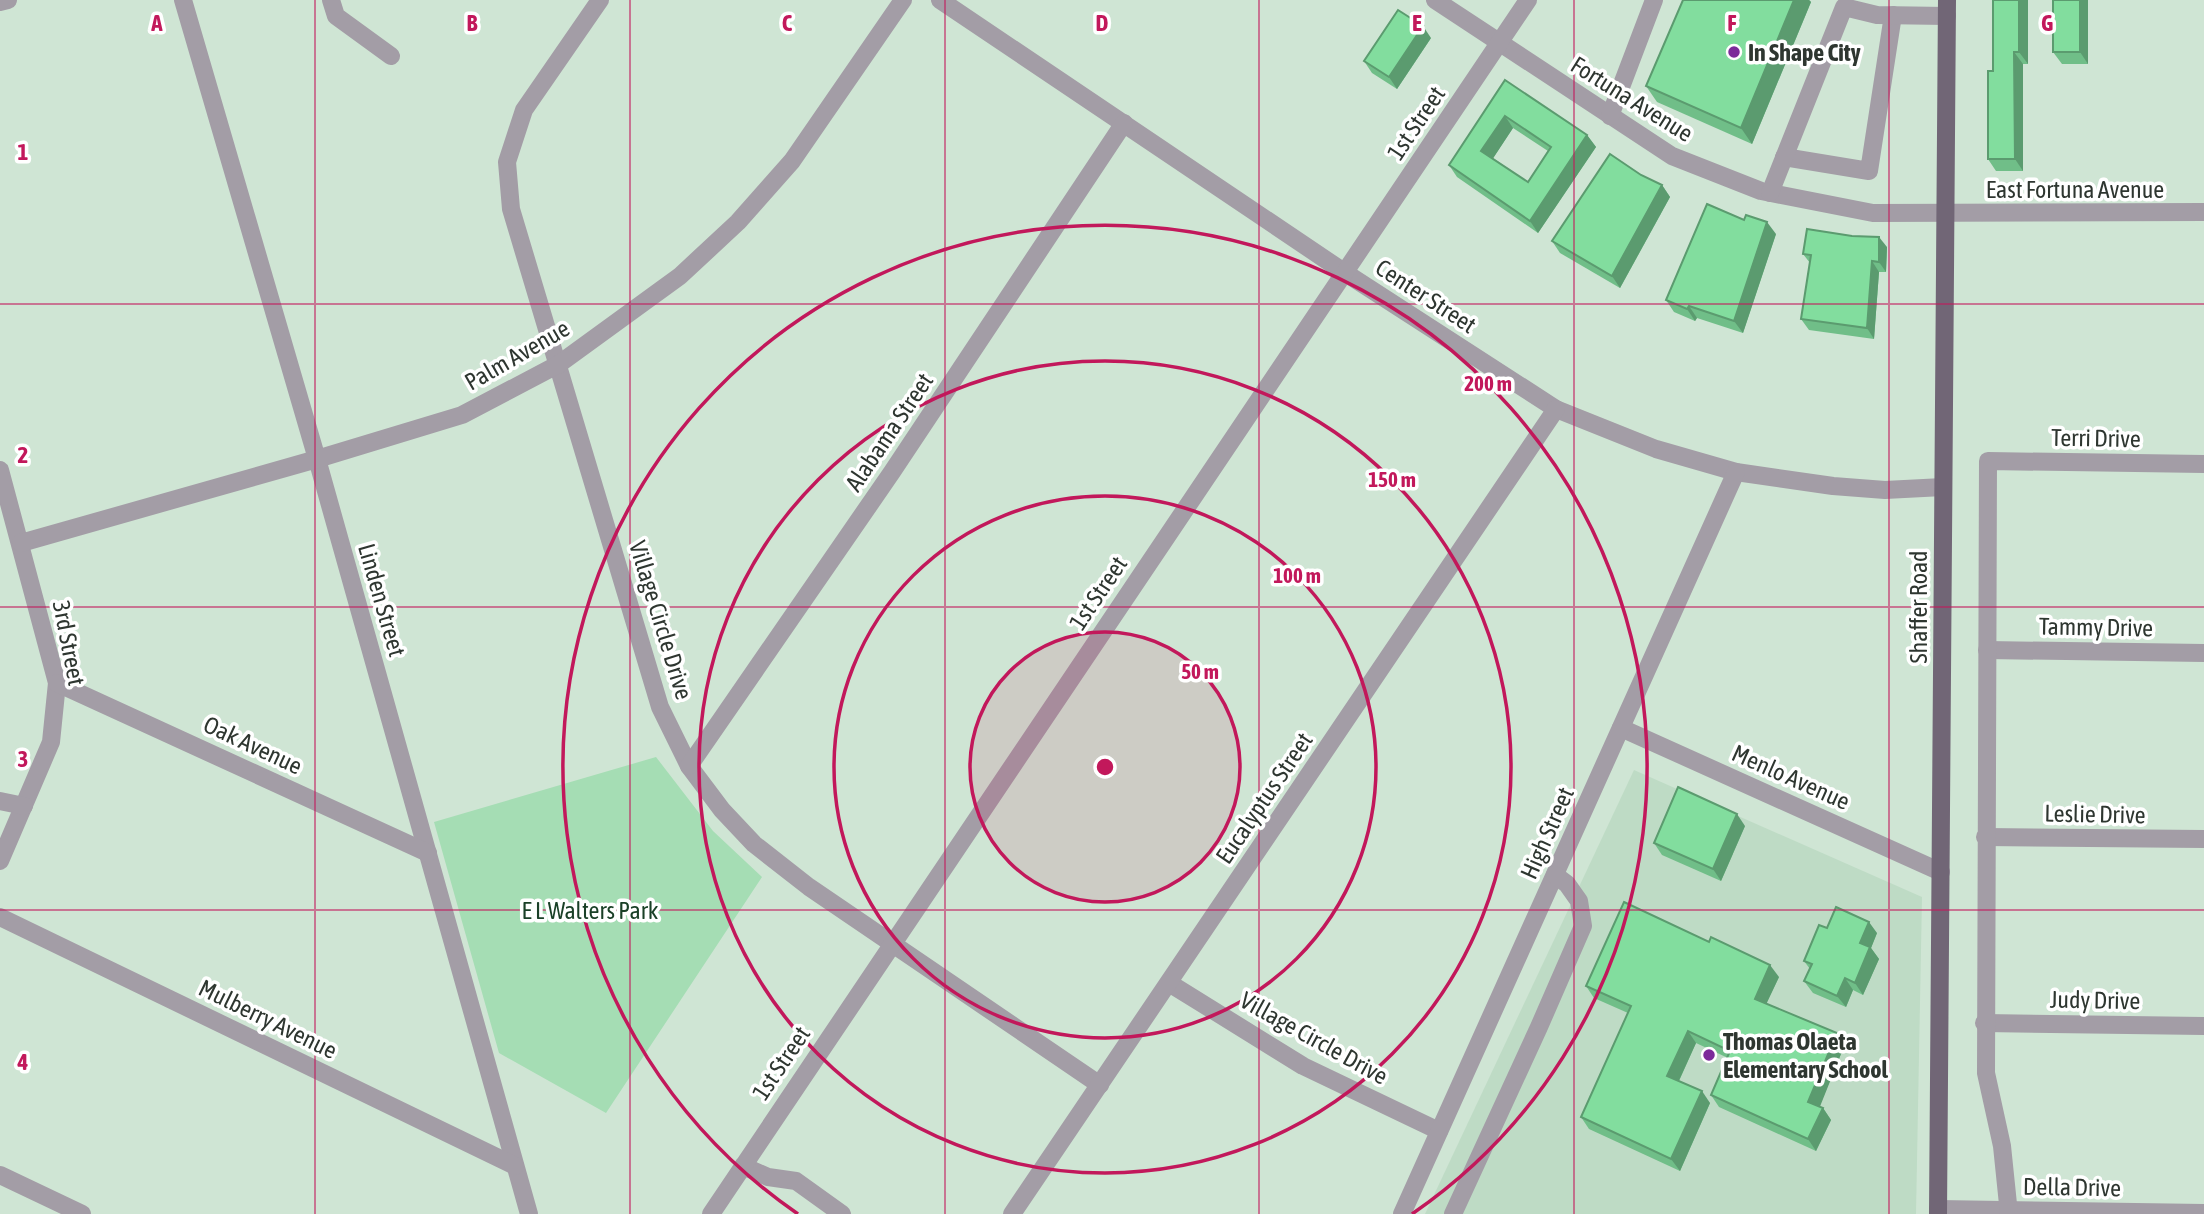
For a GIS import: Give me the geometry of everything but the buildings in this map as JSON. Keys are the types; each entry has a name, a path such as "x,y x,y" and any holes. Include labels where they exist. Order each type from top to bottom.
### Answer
{"main road":[{"name":"Shaffer Road","path":"1938,1211 1947,8"}],"street":[{"path":"0,2 8,0"},
{"name":"Linden Street","path":"183,0 317,460 529,1214"},
{"path":"331,0 336,16 391,56"},
{"name":"Village Circle Drive","path":"600,0 524,110 506,162 511,209 660,707 689,766 722,810 754,844 809,887 1100,1085"},
{"name":"Palm Avenue","path":"21,543 317,460 462,415 559,364 680,276 738,222 792,161 903,0"},
{"name":"Center Street","path":"940,0 1344,272 1556,409 1656,449 1736,472 1885,491 1943,487"},
{"name":"Fortuna Avenue","path":"1435,0 1672,156 1770,193 1873,213 1946,213"},
{"name":"1st Street","path":"710,1214 1528,0"},
{"path":"1610,116 1654,0"},
{"path":"1770,193 1844,6 1886,10 1947,8"},
{"path":"1784,157 1869,171 1886,10"},
{"name":"Alabama Street","path":"689,766 892,472 1125,123"},
{"name":"East Fortuna Avenue","path":"1946,213 2204,212"},
{"name":"Eucalyptus Street","path":"1012,1214 1556,409"},
{"name":"Terri Drive","path":"1987,650 1988,461 2204,464"},
{"name":"3rd Street","path":"0,470 57,683 51,742 0,861"},
{"name":"High Street","path":"1402,1214 1736,472"},
{"path":"1987,650 1984,1023 1986,1073 2002,1146 2009,1212"},
{"name":"Tammy Drive","path":"1987,650 2204,653"},
{"name":"Oak Avenue","path":"57,683 428,853"},
{"name":"Menlo Avenue","path":"1622,728 1941,872"},
{"path":"0,801 24,806"},
{"name":"Leslie Drive","path":"1985,837 2204,839"},
{"path":"1453,1214 1583,926 1579,901 1567,884 1555,875"},
{"name":"Mulberry Avenue","path":"0,917 515,1166"},
{"name":"Village Circle Drive","path":"1169,983 1303,1066 1440,1131"},
{"name":"Judy Drive","path":"1984,1023 2204,1027"},
{"path":"743,1166 768,1177 796,1181 842,1214"},
{"path":"0,1175 82,1214"},
{"name":"Della Drive","path":"1938,1211 2204,1213"}],"shaded area":[{"name":"Thomas Olaeta Elementary School","path":"1634,770 1922,897 1916,1214 1425,1214"}],"green space":[{"name":"E L Walters Park","path":"656,757 713,831 762,877 606,1113 499,1053 434,822"}],"place":[{"name":"In Shape City","path":"1734,52"},
{"name":"Thomas Olaeta Elementary School","path":"1709,1055"}]}
